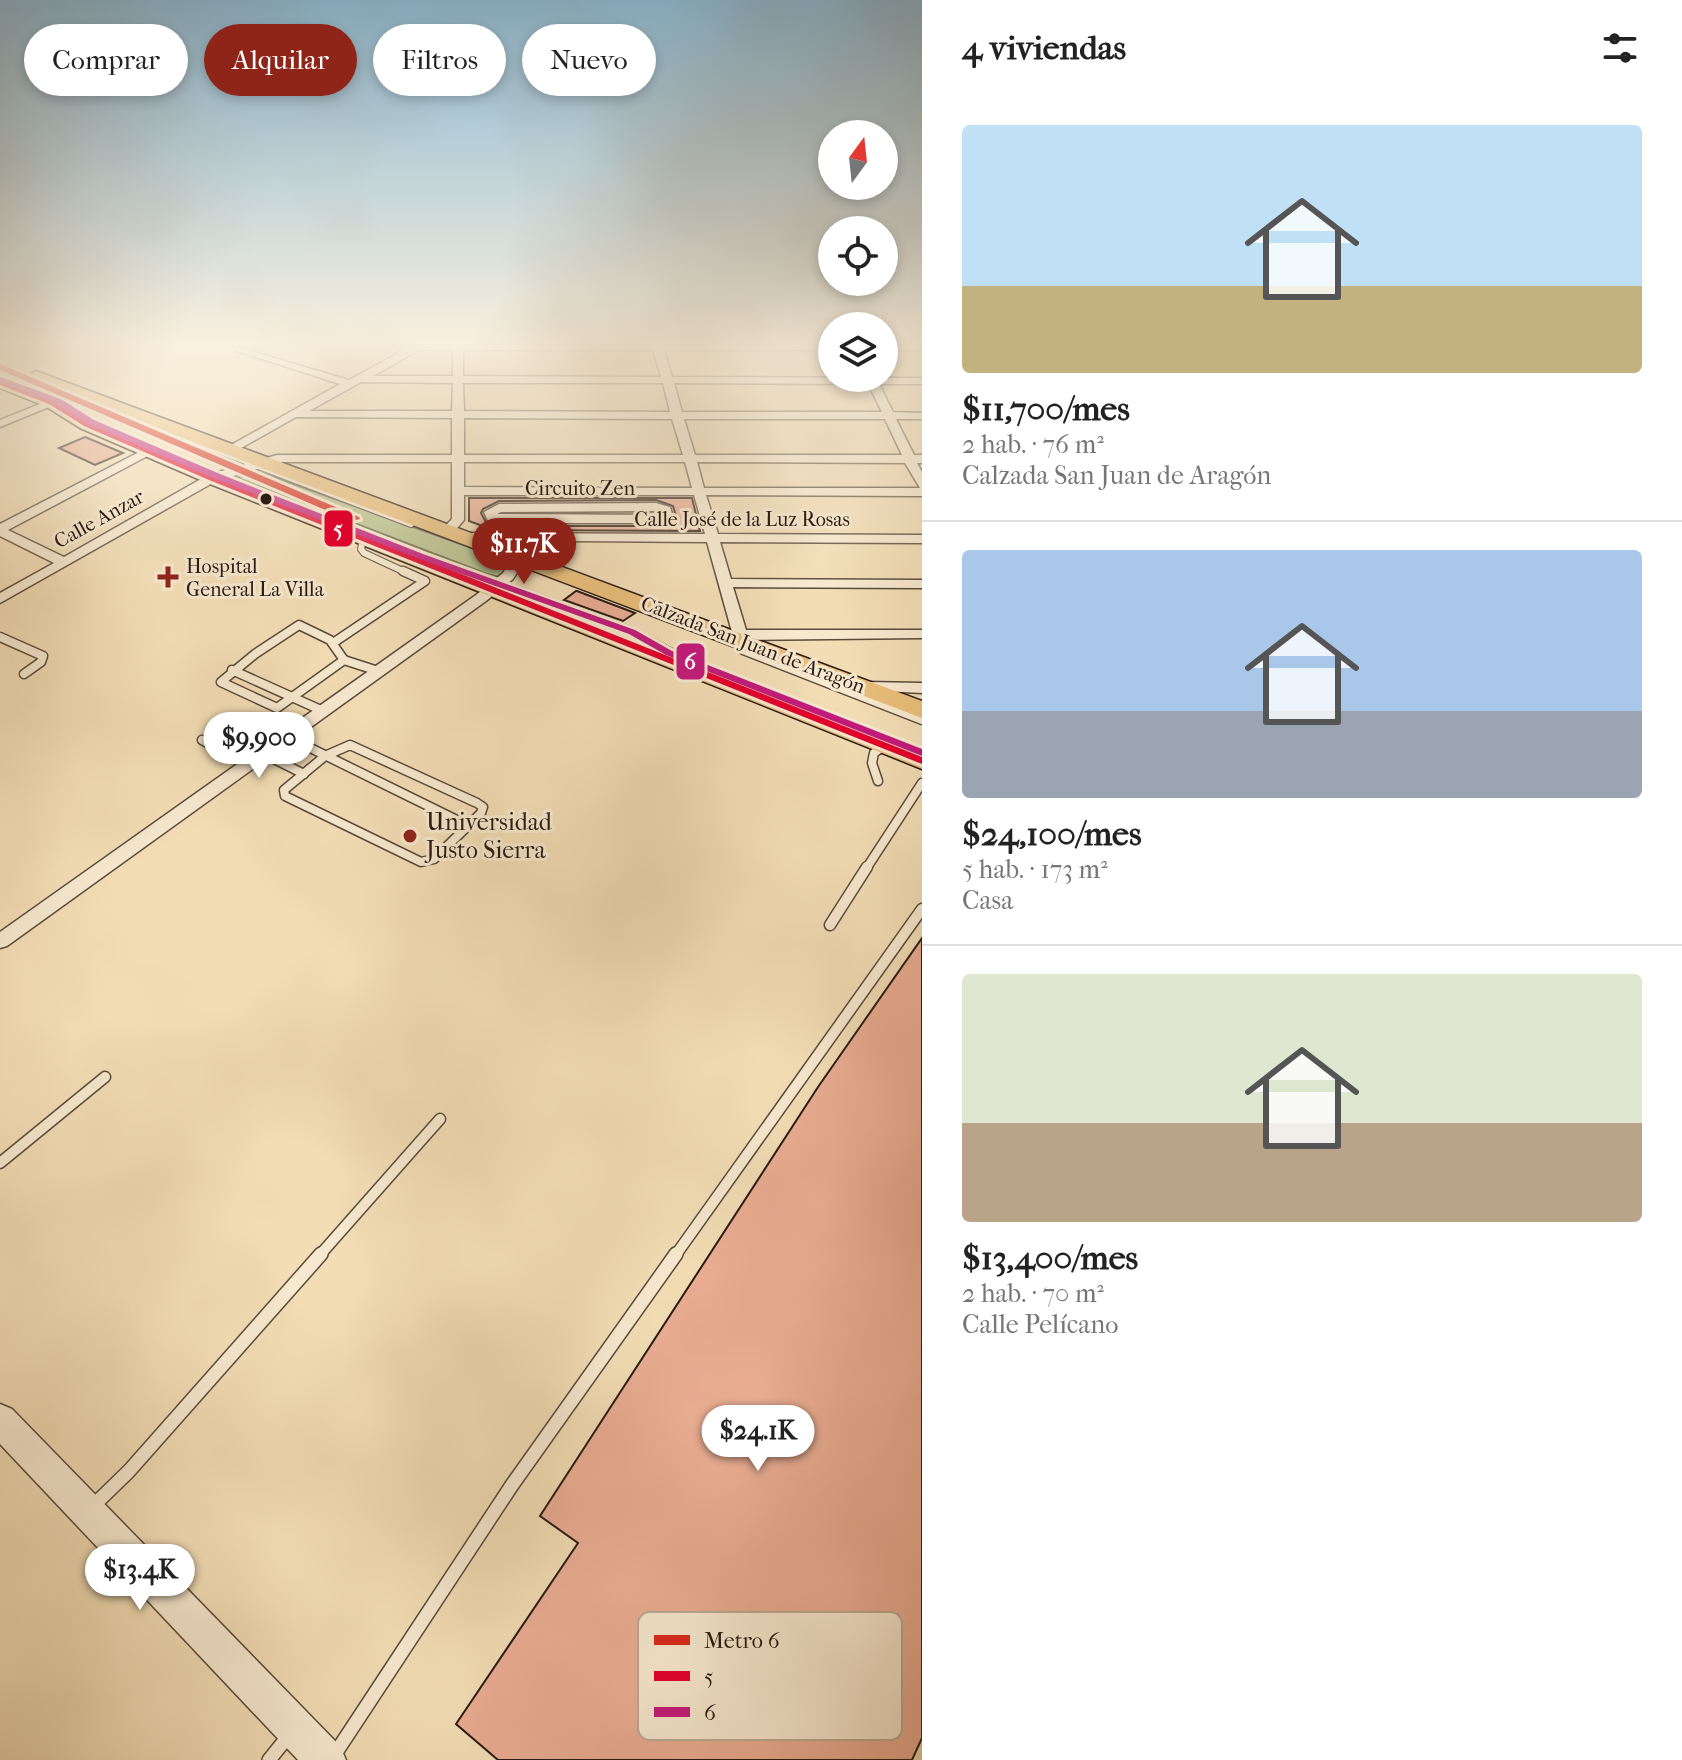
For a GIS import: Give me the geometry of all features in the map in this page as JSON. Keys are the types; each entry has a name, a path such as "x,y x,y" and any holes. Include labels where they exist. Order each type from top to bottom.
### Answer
{"main road":[{"name":"Calzada San Juan de Aragón","path":"94,427 363,539 627,636 884,746 922,757"},
{"name":"Calzada San Juan de Aragón","path":"159,427 230,449 259,464 457,533 659,613 737,636 922,710"},
{"path":"627,636 659,613"},
{"path":"855,734 922,757"}],"street":[{"path":"230,449 271,427"},
{"path":"457,427 457,533"},
{"path":"681,427 715,539 737,636 922,634"},
{"path":"896,427 915,459 922,485"},
{"path":"0,530 149,452"},
{"name":"Calle Anzar","path":"0,599 215,477 281,458 915,459"},
{"path":"457,491 922,492"},
{"name":"Circuito Zen","path":"656,507 665,510 667,515 659,519 577,519 496,519 490,512 499,508 656,507"},
{"name":"Circuito Zen","path":"577,519 579,538"},
{"path":"0,530 63,562"},
{"name":"Calle José de la Luz Rosas","path":"457,533 579,538 922,539"},
{"path":"0,941 497,586 519,560"},
{"path":"725,583 922,584"},
{"path":"866,687 922,688"},
{"path":"0,1420 328,1760"}],"lane":[{"path":"103,427 215,477 497,586"},
{"path":"151,427 519,560"},
{"path":"333,643 425,581 364,553 361,549 363,539"},
{"path":"659,613 922,720"},
{"path":"344,660 277,708 222,683 232,670 294,626 304,626 333,643 344,660 378,671"},
{"path":"627,636 922,757"},
{"path":"0,637 43,656 41,662 24,674"},
{"path":"232,670 323,711"},
{"path":"286,736 469,826"},
{"path":"202,740 246,765"},
{"path":"342,746 354,746 477,803 483,810 434,859 421,862 285,796 286,788 326,757 342,746"},
{"path":"878,781 872,763 874,753 884,746"},
{"path":"262,753 304,774"},
{"path":"830,925 922,783"},
{"path":"328,1760 512,1485 922,909"},
{"path":"0,1163 105,1077"},
{"path":"86,1512 129,1471 440,1119"},
{"path":"269,1760 294,1728"}],"green space":[{"path":"257,471 494,556 509,566 503,578 487,574 237,478"}],"building":[{"path":"85,437 123,453 95,465 59,448"},
{"path":"469,498 692,498 700,531 493,530 469,521","holes":["656,500 673,506 676,516 673,523 659,526 499,526 487,524 481,513 499,501"]},
{"path":"576,591 635,613 623,621 564,600"},
{"path":"922,938 922,1738 912,1760 498,1760 456,1724 578,1543 540,1516 818,1087"}],"metro line":[{"name":"6","path":"140,427 355,519"}],"transit line":[{"name":"5","path":"94,427 212,478 922,761"},
{"name":"6","path":"103,427 420,556 632,632 669,653 922,753"}],"place":[{"name":"Hospital General La Villa","path":"168,577"},
{"name":"Universidad Justo Sierra","path":"410,836"}]}
